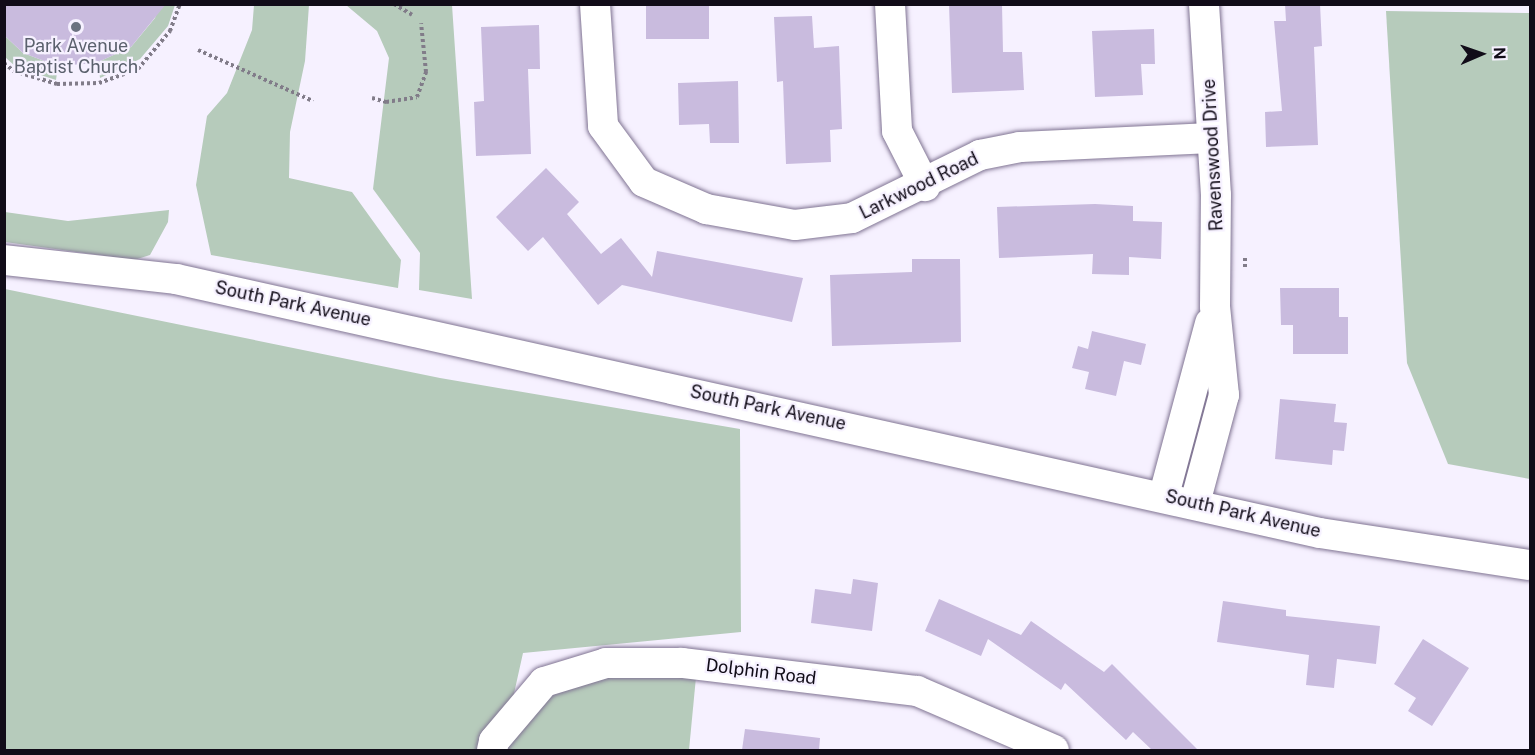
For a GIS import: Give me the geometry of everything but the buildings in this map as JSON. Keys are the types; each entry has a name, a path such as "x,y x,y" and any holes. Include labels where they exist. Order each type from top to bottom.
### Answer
{"street":[{"name":"Larkwood Road","path":"595,4 603,126 644,182 706,209 795,225 852,218 925,186 980,155 1020,147 1212,138"},
{"path":"890,4 897,131 925,186"},
{"name":"Ravenswood Drive","path":"1195,503 1224,395 1215,306 1212,138 1204,4"},
{"name":"South Park Avenue","path":"4,260 176,279 1164,495 1320,533 1530,565"},
{"name":"Ravenswood Drive","path":"1164,495 1215,306"},
{"name":"Dolphin Road","path":"492,750 494,741 544,682 606,663 681,663 917,692 1054,750"}],"path":[{"path":"4,63 14,71 57,84 99,83 138,69 171,31 180,4"},
{"path":"394,4 412,15"},
{"path":"372,98 386,102 417,97 426,72 421,23"},
{"path":"198,50 314,101"}],"green space":[{"path":"159,5 175,5 168,26 140,59 100,78 98,62 131,47 155,18"},
{"path":"254,5 309,5 305,61 290,132 289,178 352,192 401,260 398,288 211,255 196,185 207,116 227,93 252,30"},
{"path":"346,5 452,5 472,299 419,290 420,253 373,189 389,58 377,31"},
{"path":"1386,11 1530,13 1530,479 1448,464 1407,363"},
{"path":"4,35 23,53 58,66 56,80 16,67 5,57"},
{"path":"169,210 168,222 150,255 134,260 5,242 5,212 68,221"},
{"path":"5,289 440,378 740,429 741,632 523,653 513,698 480,739 477,750 5,750"},
{"path":"608,676 696,677 689,750 506,750 552,692"}],"place":[{"name":"Park Avenue Baptist Church","path":"76,27"}]}
